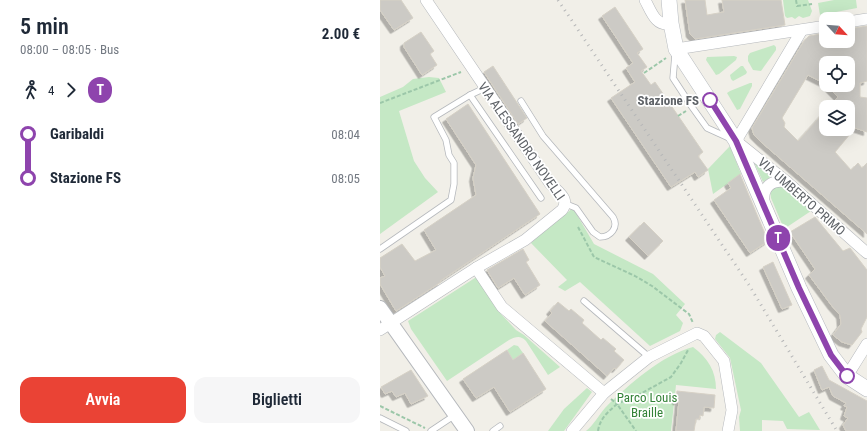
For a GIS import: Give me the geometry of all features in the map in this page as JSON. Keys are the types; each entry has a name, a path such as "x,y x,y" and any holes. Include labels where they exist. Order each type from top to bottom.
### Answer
{"main road":[{"path":"669,0 676,49 736,141 799,288 831,355 847,376 867,389"}],"street":[{"name":"VIA ALESSANDRO NOVELLI","path":"385,327 476,268 525,240 562,210 566,204 565,199 549,182 426,0"},
{"path":"645,0 656,19 661,24 665,25 672,23"},
{"path":"855,21 867,19"},
{"path":"676,49 819,27"},
{"path":"736,141 802,30"},
{"name":"VIA UMBERTO PRIMO","path":"736,141 787,182 867,253"},
{"path":"764,206 763,197 765,189 771,183 779,180 787,182"},
{"path":"476,268 502,307 604,393"},
{"path":"380,308 385,327 456,414 467,431"},
{"path":"572,431 604,393 649,357 697,333 704,336 724,362 732,410 728,431"},
{"path":"847,376 867,344"}],"lane":[{"path":"380,249 451,200 454,184 454,163 449,155 446,140 434,117 470,95 485,88"},
{"path":"470,95 541,198"},
{"path":"521,101 543,136 613,217 615,220 615,228 609,235 600,237 593,232 576,208 566,204"},
{"path":"584,301 649,357"},
{"path":"430,431 456,414"},
{"path":"380,418 406,431"},
{"path":"493,431 500,426"}],"path":[{"path":"796,0 797,6 812,4"},
{"path":"644,73 664,60 676,49"},
{"path":"380,103 472,68"},
{"path":"578,226 594,257 635,276 652,286 689,314 697,333 681,363 671,377 642,393 617,404 603,416 599,424 598,431"},
{"path":"604,393 617,404 636,431"},
{"path":"380,406 422,425 430,431"}],"green space":[{"path":"783,0 808,0 812,11 810,16 803,18 799,16 795,19 792,17 787,18 785,16"},
{"path":"834,0 856,0 857,8 836,12 820,12 818,3"},
{"path":"774,45 776,50 761,71 753,70 748,61 748,56 750,53"},
{"path":"707,57 737,57 736,60 716,75 706,60"},
{"path":"743,66 747,72 746,74 733,81 730,75"},
{"path":"429,77 439,78 446,92 399,111 414,161 425,178 438,192 380,234 380,97 403,87 413,79"},
{"path":"752,83 752,86 740,109 737,110 727,93"},
{"path":"730,146 741,174 713,194 708,169"},
{"path":"753,160 772,176 763,182"},
{"path":"776,186 785,188 811,211 784,229 771,198 771,191"},
{"path":"573,208 594,244 653,274 685,304 676,315 683,323 680,331 650,346 580,282 565,291 558,287 567,280 531,243"},
{"path":"478,276 501,314 516,330 524,335 560,367 548,375 526,341 518,337 509,340 447,381 411,329 408,321"},
{"path":"720,332 761,363 799,417 809,412 820,430 787,429 783,421 762,420 762,431 740,431 739,417 741,410 730,358 715,339 716,335"},
{"path":"514,345 518,346 523,353 513,360 507,350"},
{"name":"Parco Louis Braille","path":"693,347 707,360 710,365 715,376 716,389 676,385 671,431 586,431 605,408 646,372 669,357"},
{"path":"587,388 592,392 564,431 548,431 564,409"}],"building":[{"path":"380,0 401,0 413,18 394,30 380,10"},
{"path":"685,0 705,0 707,15 724,12 722,0 781,0 785,25 695,39 690,34"},
{"path":"615,7 643,49 637,53 647,67 641,71 651,85 655,82 703,152 698,156 708,170 698,177 695,172 671,187 611,98 635,82 626,68 633,63 602,16"},
{"path":"867,26 867,81 860,83 860,97 867,98 867,132 855,128 855,100 835,100 838,97 833,92 855,92 855,56 819,56 819,80 808,75 782,118 785,123 784,127 798,141 819,118 819,136 848,136 835,152 851,170 858,163 862,168 867,163 867,234 754,135 752,128 804,41 809,36 819,34 819,48 855,48 855,28"},
{"path":"421,32 434,51 430,54 437,65 422,75 404,47 404,43"},
{"path":"493,66 527,118 518,124 484,72"},
{"path":"468,104 540,214 396,311 380,284 380,278 385,276 380,267 380,258 402,244 415,261 436,250 424,230 476,195 473,178 476,165 446,119"},
{"path":"740,174 768,241 750,253 714,200 731,188 728,183"},
{"path":"815,217 843,251 850,248 867,270 867,317 861,329 862,332 852,345 842,342 833,335 841,324 840,315 809,275 815,269 790,232"},
{"path":"644,222 663,241 648,256 629,237"},
{"path":"523,249 529,260 526,262 540,285 525,295 514,278 498,288 487,270"},
{"path":"773,262 792,305 782,309 763,267"},
{"path":"558,302 569,311 571,309 584,320 582,323 601,340 603,338 616,349 614,351 624,360 607,376 545,321 552,313 550,311"},
{"path":"507,350 513,360 523,353 546,389 510,412 494,387 476,398 463,379"},
{"path":"822,366 829,380 867,401 867,431 846,431 843,425 848,418 844,416 847,407 844,406 846,403 833,396 829,387 822,390 814,370"},
{"path":"411,370 428,396 411,404 405,393 396,397 392,391 385,394 381,387"},
{"path":"677,391 715,395 714,408 704,407 703,416 700,415 699,419 696,419 694,431 676,431 679,401 676,401"}],"railway":[{"path":"558,0 749,285 837,431"}],"bus line":[{"name":"T","path":"710,100 736,141 799,288 831,355 847,376"}],"place":[{"name":"Stazione FS","path":"710,100"}]}
